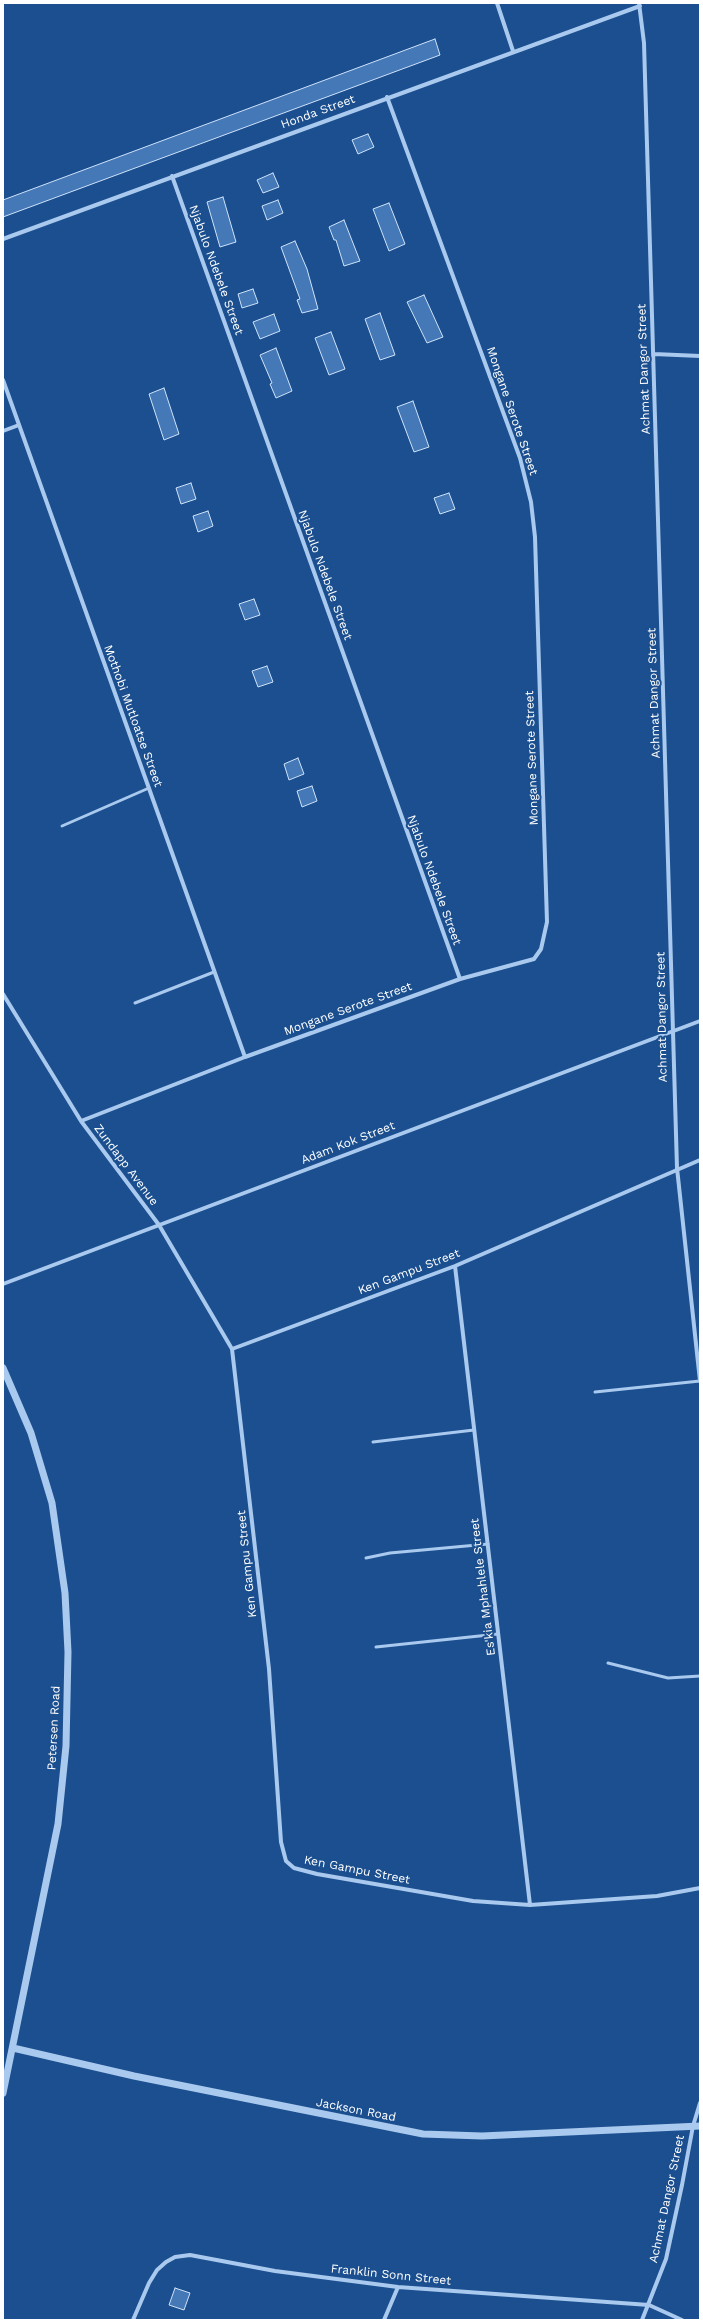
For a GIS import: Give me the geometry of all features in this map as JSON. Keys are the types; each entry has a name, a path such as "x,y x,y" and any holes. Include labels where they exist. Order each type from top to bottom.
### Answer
{"street":[{"path":"497,3 513,51"},
{"name":"Honda Street","path":"3,239 640,5"},
{"name":"Achmat Dangor Street","path":"640,5 644,43 654,354 677,1168 700,1381"},
{"name":"Mongane Serote Street","path":"81,1121 245,1057 460,979 534,959 541,949 547,922 535,537 531,502 520,458 387,97"},
{"name":"Njabulo Ndebele Street","path":"172,176 460,979"},
{"path":"654,354 700,356"},
{"name":"Mothobi Mutloatse Street","path":"3,380 245,1057"},
{"path":"3,431 19,425"},
{"name":"Zundapp Avenue","path":"3,994 81,1121 159,1225 232,1349"},
{"name":"Adam Kok Street","path":"3,1284 700,1021"},
{"name":"Ken Gampu Street","path":"700,1160 677,1168 455,1266 232,1349 269,1669 281,1842 286,1860 294,1868 310,1873 473,1901 530,1905 657,1896 700,1888"},
{"name":"Es'kia Mphahlele Street","path":"455,1266 530,1905"},
{"name":"Petersen Road","path":"3,1368 31,1433 52,1503 65,1593 68,1652 66,1746 58,1824 3,2093"},
{"name":"Jackson Road","path":"13,2048 134,2076 423,2134 482,2136 696,2126"},
{"name":"Achmat Dangor Street","path":"642,2320 649,2305 667,2252 700,2103"},
{"name":"Franklin Sonn Street","path":"133,2320 149,2283 157,2270 166,2262 175,2257 190,2255 275,2272 398,2288 649,2305 682,2320"},
{"path":"384,2320 398,2288"}],"lane":[{"path":"62,826 149,788"},
{"path":"135,1003 214,972"},
{"path":"595,1392 700,1381"},
{"path":"373,1442 474,1430"},
{"path":"366,1558 390,1553 488,1544"},
{"path":"376,1648 498,1634"},
{"path":"608,1664 668,1678 700,1676"}],"building":[{"path":"435,39 440,55 3,217 3,200"},
{"path":"368,134 374,147 358,154 352,140"},
{"path":"273,173 279,187 263,193 257,180"},
{"path":"223,197 236,242 220,247 207,202"},
{"path":"278,200 283,213 267,220 262,206"},
{"path":"389,203 405,244 389,251 373,209"},
{"path":"344,220 360,261 344,266 336,240 334,240 329,227"},
{"path":"295,241 307,269 318,309 302,313 297,300 300,299 281,247"},
{"path":"253,289 258,303 242,308 238,294"},
{"path":"424,295 443,337 427,343 407,302"},
{"path":"380,313 395,355 380,360 365,319"},
{"path":"274,314 280,331 260,339 253,322"},
{"path":"331,332 345,369 329,375 315,338"},
{"path":"276,348 292,391 276,398 270,384 272,383 260,355"},
{"path":"164,388 179,434 164,440 149,394"},
{"path":"413,401 429,447 414,452 397,407"},
{"path":"191,483 196,499 181,504 176,488"},
{"path":"449,493 455,509 440,514 434,498"},
{"path":"208,511 213,526 198,532 193,516"},
{"path":"254,599 260,615 245,620 239,604"},
{"path":"267,666 273,682 258,687 252,671"},
{"path":"298,758 304,774 289,780 284,764"},
{"path":"312,786 317,801 302,807 297,791"},
{"path":"175,2288 190,2293 184,2310 169,2305"}]}
